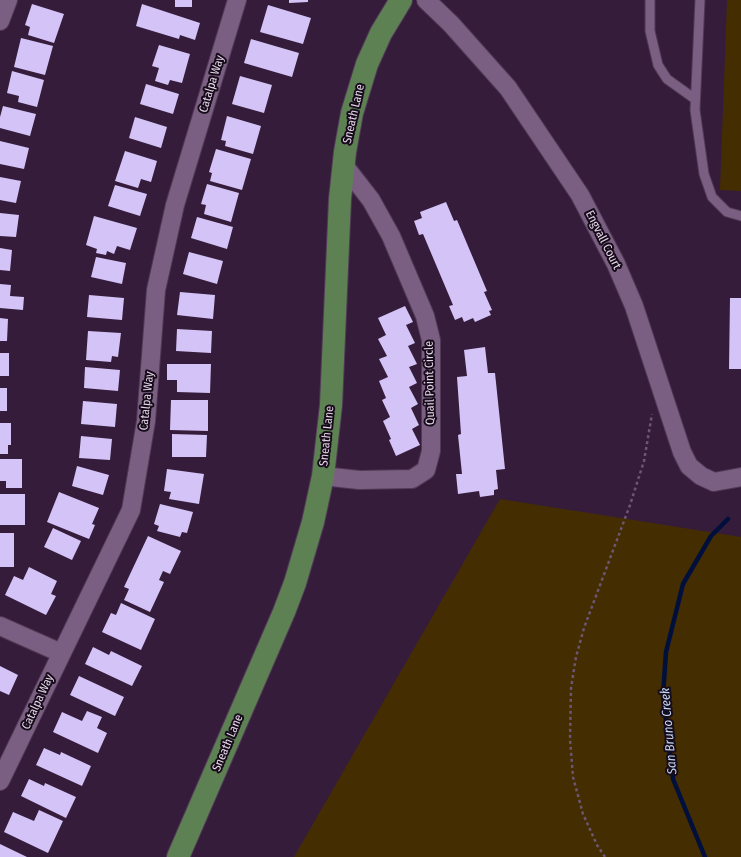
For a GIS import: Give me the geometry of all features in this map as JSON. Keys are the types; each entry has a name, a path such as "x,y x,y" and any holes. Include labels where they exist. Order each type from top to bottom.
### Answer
{"main road":[{"name":"Sneath Lane","path":"178,857 290,596 311,528 323,476 331,405 343,164 352,113 363,76 376,43 401,0"}],"street":[{"path":"0,21 8,0"},
{"name":"Catalpa Way","path":"0,781 131,510 146,421 156,290 175,205 238,0"},
{"name":"Engvall Court","path":"426,0 451,24 508,88 580,195 616,264 634,306 682,452 689,466 700,476 714,482 741,477"},
{"name":"Quail Point Circle","path":"323,476 359,480 412,479 426,470 431,451 431,340 425,316 391,236 371,200 343,164"},
{"path":"0,626 61,653"}],"lane":[{"path":"650,0 650,31 658,65 667,79 695,99"},
{"path":"700,0 694,110 704,174 712,197 727,212 741,216"}],"path":[{"path":"605,857 597,845 583,814 573,777 570,739 571,688 576,658 584,628 630,505 644,460 653,407"}],"shaded area":[{"path":"727,0 741,0 741,191 720,190"},
{"path":"500,499 741,537 741,857 294,857"}],"building":[{"path":"175,0 192,0 192,7 175,7"},
{"path":"289,0 308,0 308,2 289,3"},
{"path":"32,4 64,14 54,43 28,35 30,27 25,25"},
{"path":"142,4 200,23 195,40 180,35 179,39 136,26"},
{"path":"268,5 311,18 303,44 260,32"},
{"path":"21,38 53,46 45,75 14,67"},
{"path":"251,39 299,53 292,77 244,63"},
{"path":"159,45 190,54 182,83 170,80 168,85 155,81 159,68 152,66"},
{"path":"12,71 44,80 37,107 18,102 19,96 7,93"},
{"path":"240,76 272,85 264,113 232,104"},
{"path":"146,84 179,94 173,114 140,104"},
{"path":"3,106 36,114 30,136 0,128 0,117"},
{"path":"227,116 261,126 253,154 225,146 226,141 221,140"},
{"path":"135,117 167,127 161,148 129,138"},
{"path":"0,141 29,148 24,169 0,164"},
{"path":"216,149 251,159 242,190 210,181 212,173 209,172"},
{"path":"125,151 157,161 151,182 141,179 138,188 115,181"},
{"path":"0,177 21,181 16,203 0,200"},
{"path":"207,184 239,193 231,222 204,214 206,205 201,204"},
{"path":"115,185 147,194 140,216 108,206"},
{"path":"446,202 454,221 457,220 487,291 484,292 492,310 489,311 491,315 475,322 473,318 464,322 462,317 455,320 449,306 453,305 423,234 419,235 414,221 422,218 420,212"},
{"path":"0,213 19,215 16,237 0,236"},
{"path":"94,216 137,228 130,250 117,246 114,254 107,251 106,255 96,253 97,249 86,245"},
{"path":"197,217 233,227 227,249 191,238"},
{"path":"0,248 12,250 10,271 0,270"},
{"path":"189,252 223,261 217,284 183,274"},
{"path":"96,257 126,263 122,284 91,277"},
{"path":"0,284 11,285 10,296 24,297 23,310 0,308"},
{"path":"180,292 215,295 213,319 177,315"},
{"path":"89,295 124,298 122,320 87,317"},
{"path":"730,298 741,298 741,369 729,369"},
{"path":"405,306 413,322 406,325 415,343 408,346 417,364 409,367 417,383 409,387 418,404 411,408 419,425 412,429 420,445 396,456 389,440 391,439 383,421 390,417 382,400 386,398 379,381 388,377 379,359 387,356 378,339 386,335 378,318"},
{"path":"0,318 8,319 7,341 0,341"},
{"path":"177,329 212,331 211,353 176,351"},
{"path":"88,331 121,333 118,357 112,356 111,362 86,360"},
{"path":"485,347 488,373 495,373 505,469 496,470 498,489 494,490 494,495 480,497 479,491 458,494 456,474 462,474 458,435 461,434 457,377 467,376 464,350"},
{"path":"0,353 9,353 9,376 0,376"},
{"path":"167,364 211,364 210,393 177,392 177,380 167,380"},
{"path":"85,367 120,370 118,391 84,388"},
{"path":"0,388 7,388 7,411 0,411"},
{"path":"171,400 208,400 208,431 170,430"},
{"path":"83,401 117,404 115,427 81,424"},
{"path":"0,423 11,423 11,445 8,445 8,454 0,454"},
{"path":"172,434 207,435 206,457 172,457"},
{"path":"81,436 112,439 110,460 79,458"},
{"path":"0,459 22,459 22,488 6,488 6,481 0,481"},
{"path":"77,466 109,475 103,495 72,486"},
{"path":"167,469 204,474 199,504 169,499 171,492 164,491"},
{"path":"59,492 99,508 92,524 95,525 89,539 47,522"},
{"path":"0,494 25,494 25,525 0,525"},
{"path":"160,504 193,512 187,533 182,532 180,537 157,531 159,526 154,524"},
{"path":"53,528 81,541 72,560 44,547"},
{"path":"0,533 14,533 14,567 0,567"},
{"path":"148,536 181,551 170,574 163,571 159,580 164,582 150,612 124,600 129,589 124,587"},
{"path":"29,567 57,581 51,594 56,596 46,615 5,595 14,576 23,580"},
{"path":"121,603 155,619 141,650 102,632 111,613 116,615"},
{"path":"93,647 109,655 111,651 142,666 132,686 85,664"},
{"path":"0,666 18,675 9,695 0,691"},
{"path":"79,676 124,697 115,716 70,695"},
{"path":"87,711 102,717 97,728 107,733 98,753 53,732 62,712 82,721"},
{"path":"44,748 60,755 61,752 91,766 82,786 36,765"},
{"path":"29,779 44,786 45,783 76,797 66,818 21,796"},
{"path":"39,810 63,821 48,853 4,832 13,812 34,821"},
{"path":"0,844 27,857 0,857"}],"waterway":[{"name":"San Bruno Creek","path":"705,857 673,779 663,695 666,652 683,584 711,536 728,519"}]}
